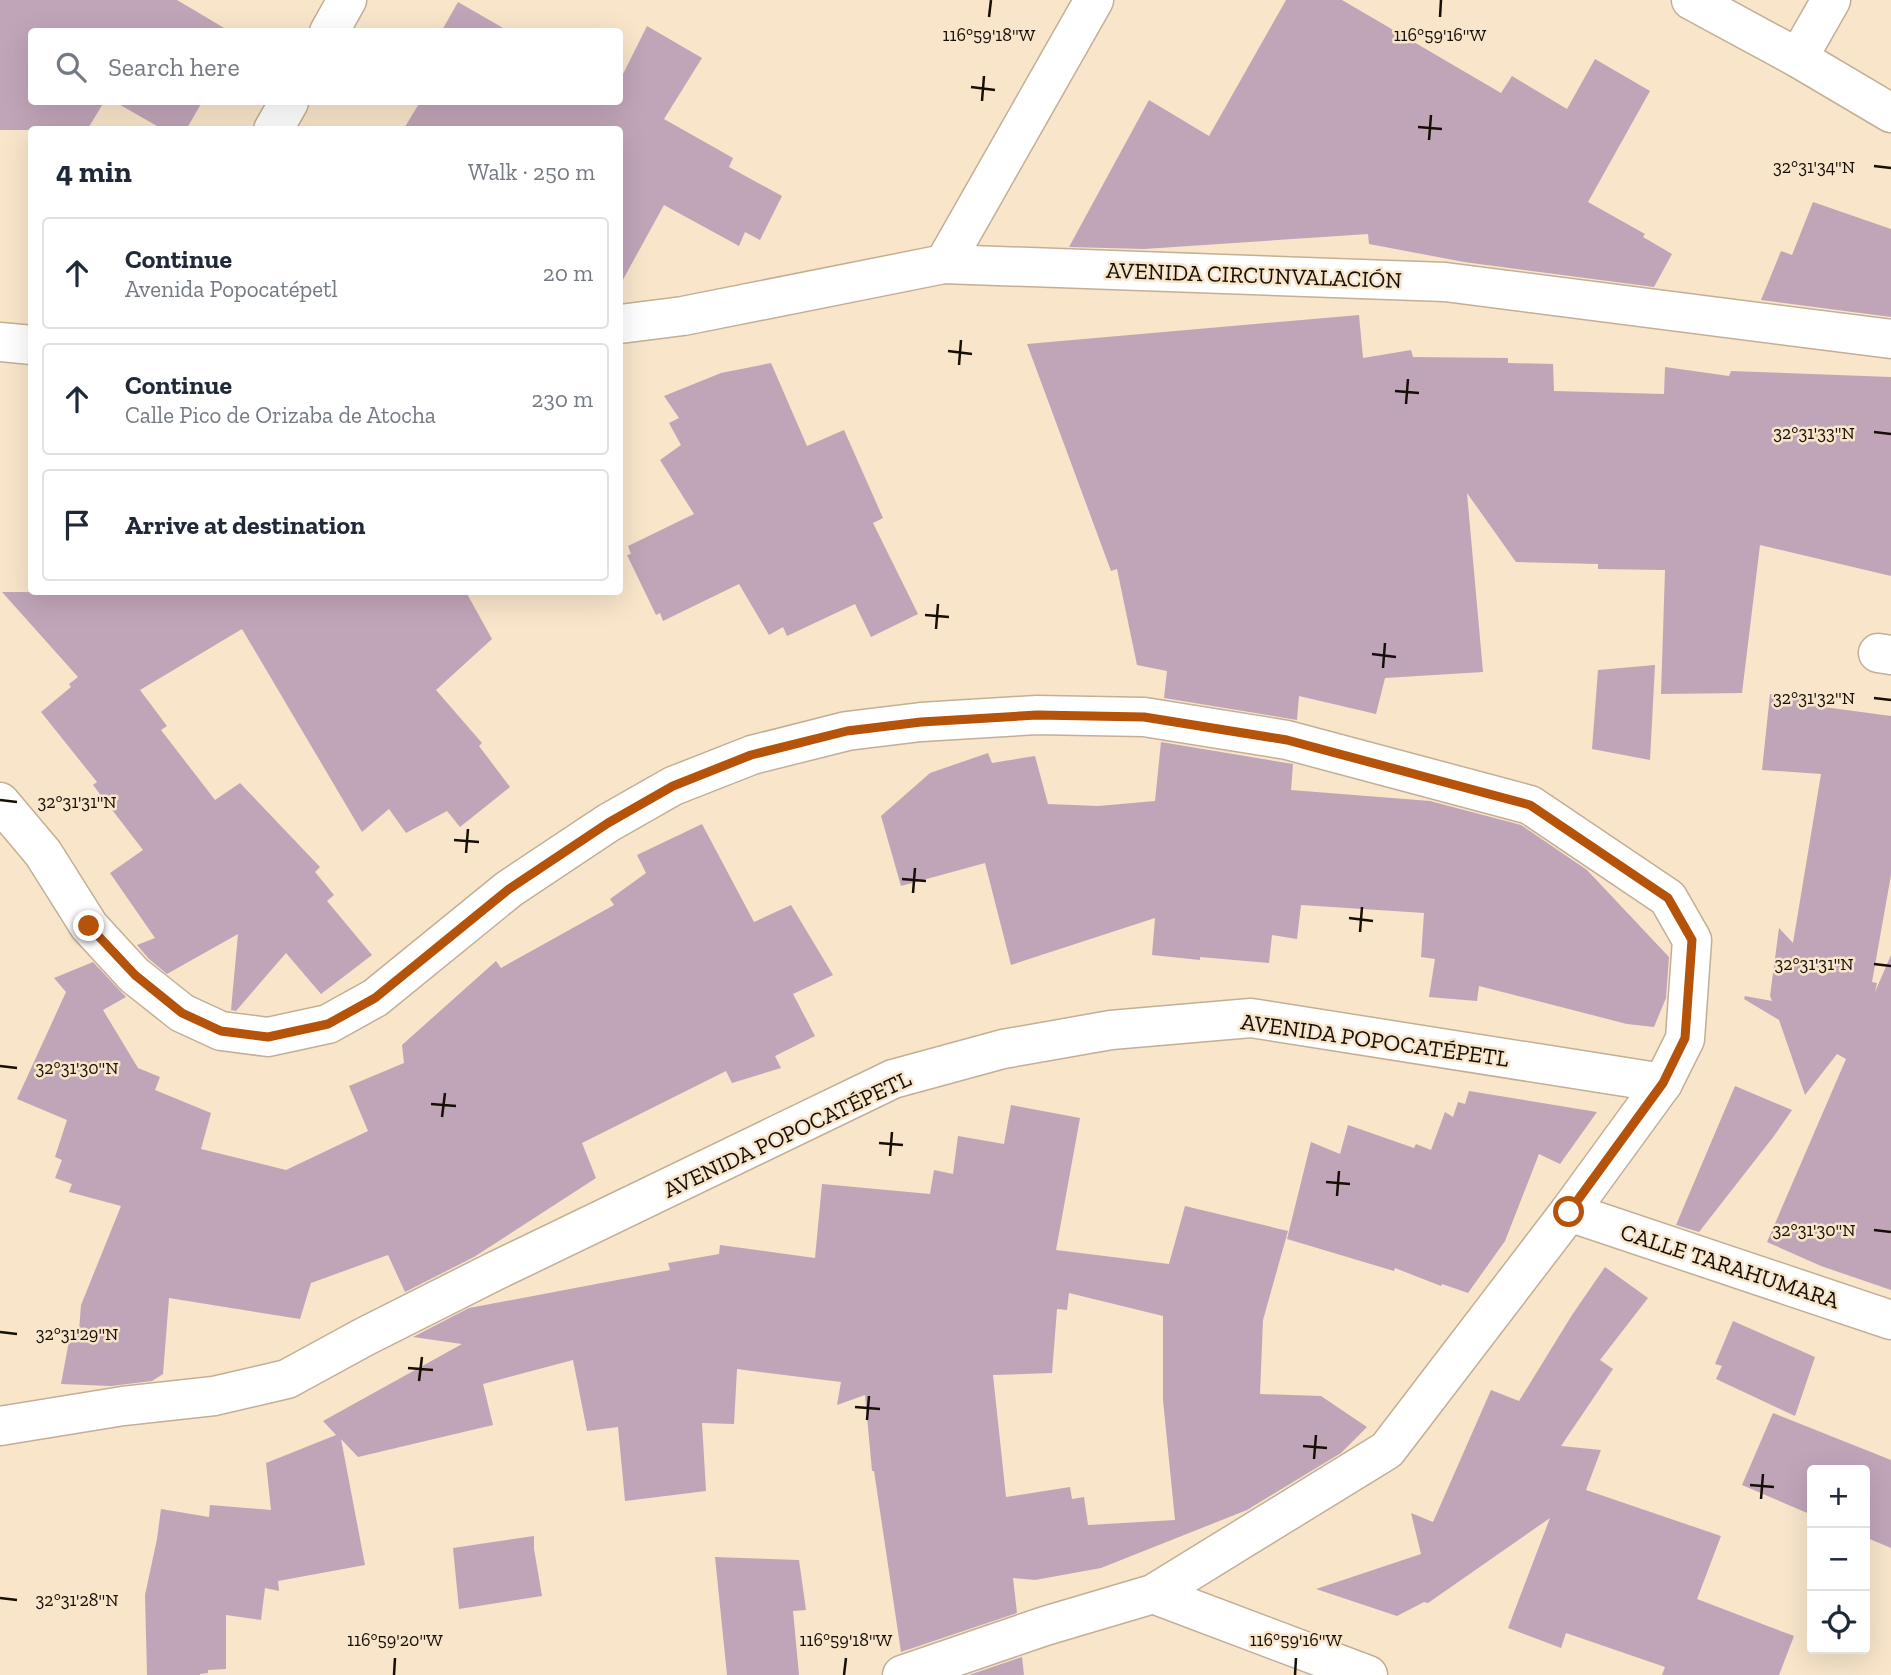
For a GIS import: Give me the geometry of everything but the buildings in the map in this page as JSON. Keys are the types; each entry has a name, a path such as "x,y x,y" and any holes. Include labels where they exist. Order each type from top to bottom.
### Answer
{"street":[{"path":"332,28 348,0"},
{"path":"944,264 1094,0"},
{"path":"1691,0 1798,58 1891,113"},
{"path":"1798,58 1831,0"},
{"path":"275,126 287,105"},
{"name":"AVENIDA CIRCUNVALACIÓN","path":"623,324 683,316 944,264 1445,282 1891,339"},
{"path":"0,342 28,345"},
{"path":"0,802 43,853 89,926 135,975 182,1013 221,1031 268,1037 328,1024 375,998 509,889 608,823 673,786 751,755 847,731 921,722 1037,715 1144,717 1287,740 1530,805 1668,898 1692,940 1685,1038 1663,1083 1569,1212 1387,1450 1153,1594 1045,1626 902,1675"},
{"name":"AVENIDA POPOCATÉPETL","path":"0,1426 124,1406 214,1396 286,1379 481,1278 893,1079 1003,1049 1111,1030 1251,1018 1663,1083"},
{"name":"CALLE TARAHUMARA","path":"1569,1212 1891,1320"},
{"path":"1153,1594 1368,1675"}],"route":[{"path":"89,926 135,975 182,1013 221,1031 268,1037 328,1024 375,998 509,889 608,823 673,786 751,755 847,731 921,722 1037,715 1144,717 1287,740 1530,805 1668,898 1692,940 1685,1038 1663,1083 1569,1212"}]}
